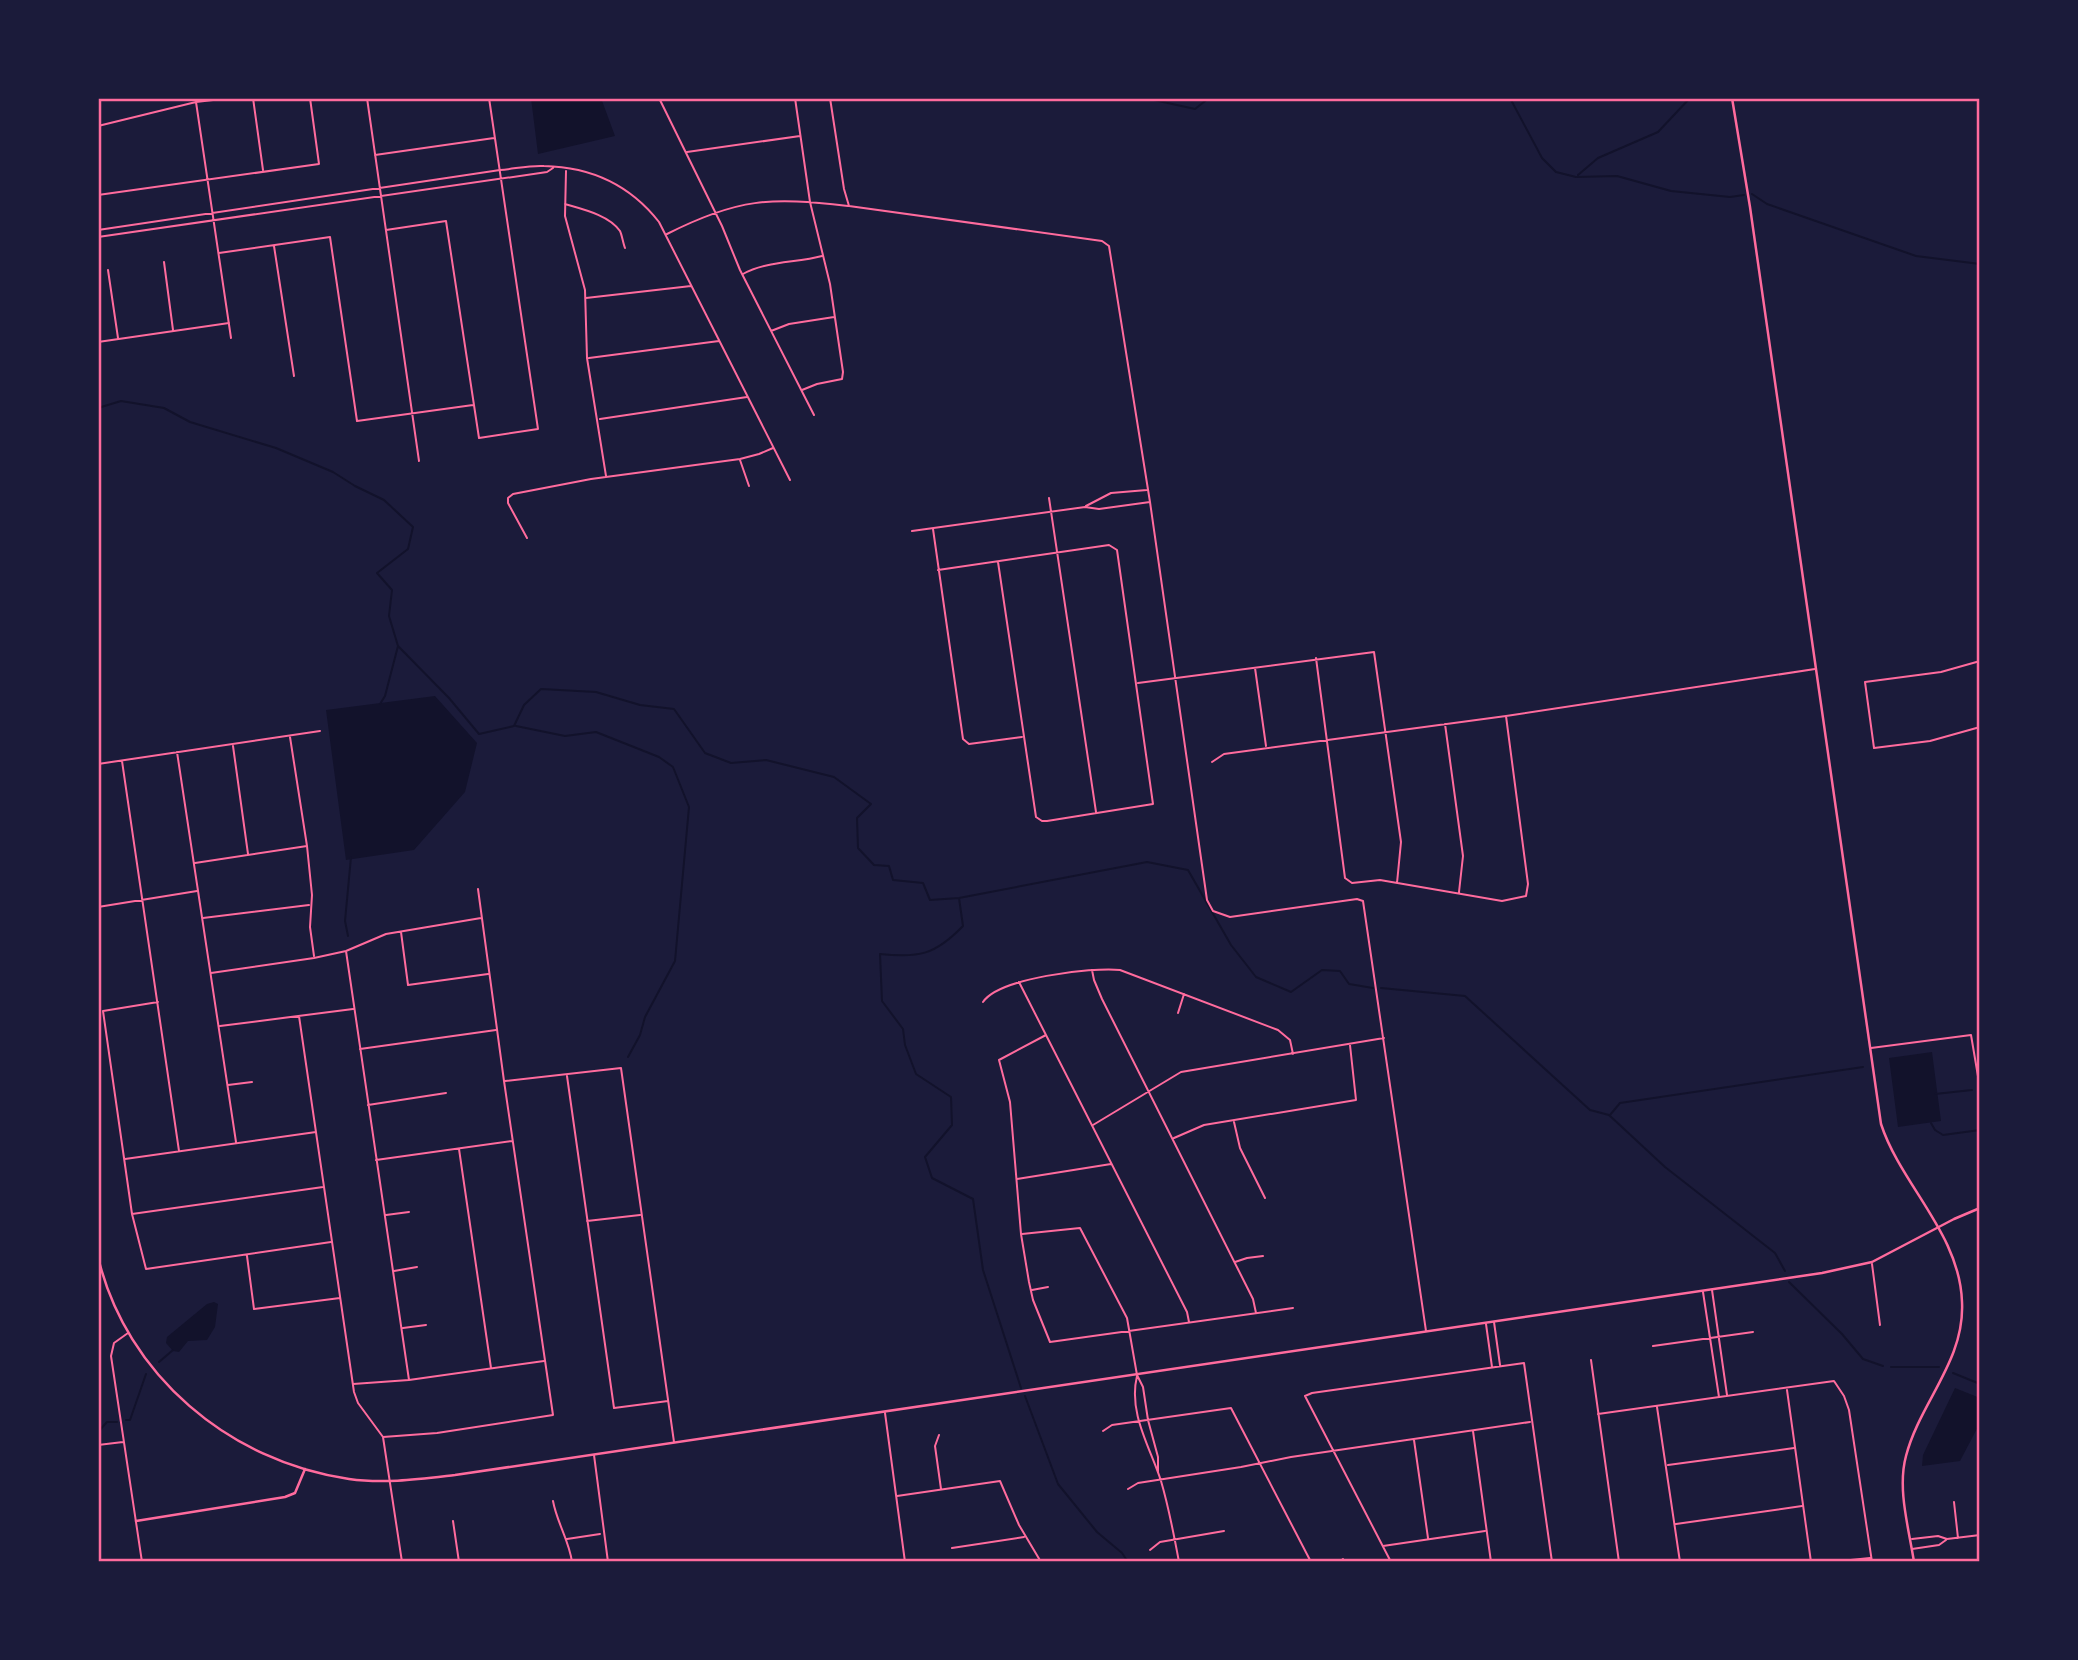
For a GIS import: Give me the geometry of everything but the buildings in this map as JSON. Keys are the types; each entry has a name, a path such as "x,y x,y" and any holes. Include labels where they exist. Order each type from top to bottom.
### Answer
{"main road":[{"path":"1732,98 1750,206 1881,1124 1887,1142 1938,1228 1959,1277 1962,1314 1953,1357 1910,1441 1905,1457 1903,1486 1914,1562"},
{"path":"98,1257 114,1304 128,1333 159,1375 195,1412 219,1430 256,1450 305,1469 351,1479 390,1481 455,1475 1822,1273 1871,1262 1980,1208"},
{"path":"136,1521 285,1497 295,1493 305,1469"}],"street":[{"path":"98,127 196,102 230,98"},
{"path":"253,98 263,171"},
{"path":"98,195 319,164 310,98"},
{"path":"367,98 419,461"},
{"path":"386,230 446,221 479,438 538,429 489,98"},
{"path":"634,99 642,98"},
{"path":"659,98 715,211 742,274 814,415"},
{"path":"795,98 810,202 823,255 843,372 842,379 817,384 801,391"},
{"path":"830,98 849,206"},
{"path":"196,102 231,338"},
{"path":"686,153 801,136"},
{"path":"374,156 495,138"},
{"path":"98,230 500,170 545,166 598,176 626,189 644,203 666,234 790,480"},
{"path":"98,237 547,172 554,168"},
{"path":"566,169 565,204 568,232 586,298 587,358 606,477"},
{"path":"666,234 715,211 743,204 772,201 810,202 1106,242 1110,246 1150,502 1206,895 1210,906 1220,915 1236,917 1357,899 1363,901 1426,1331"},
{"path":"565,204 594,213 608,221 620,232 625,247"},
{"path":"219,253 330,237 357,421 475,405"},
{"path":"274,245 294,376"},
{"path":"742,274 762,266 806,261 823,255"},
{"path":"164,262 174,331"},
{"path":"108,270 118,339"},
{"path":"586,298 692,285"},
{"path":"771,331 789,324 835,317"},
{"path":"98,342 229,323"},
{"path":"587,358 720,341"},
{"path":"598,419 748,397"},
{"path":"527,538 508,498 528,491 606,477 740,458 774,448"},
{"path":"740,458 749,486"},
{"path":"1085,507 1111,493 1148,490"},
{"path":"1049,498 1096,814"},
{"path":"912,531 1051,511 1085,507 1099,509 1150,502"},
{"path":"933,530 963,739 969,744 1023,737"},
{"path":"938,570 1108,544 1117,550 1153,804 1047,821 1036,817 998,562"},
{"path":"1137,683 1374,652 1401,842 1397,883"},
{"path":"1316,658 1345,878 1352,883 1380,880 1508,901 1524,898 1528,892 1506,716"},
{"path":"1980,661 1941,672 1865,682 1874,748 1930,741 1980,727"},
{"path":"1255,667 1266,747"},
{"path":"1212,762 1224,754 1266,747 1506,716 1816,669"},
{"path":"1445,723 1464,856 1459,893"},
{"path":"98,764 320,731"},
{"path":"290,736 307,846 314,958"},
{"path":"233,744 248,855"},
{"path":"177,752 236,1142"},
{"path":"122,761 179,1151"},
{"path":"194,863 307,846"},
{"path":"383,1437 418,1436 553,1415 478,889"},
{"path":"98,906 198,891"},
{"path":"202,918 310,905"},
{"path":"210,973 314,958 346,951 386,933 481,918"},
{"path":"401,930 408,985 489,973"},
{"path":"346,951 409,1380"},
{"path":"1092,970 1094,980 1253,1299 1256,1313"},
{"path":"983,1002 988,994 1019,982 1092,970 1120,970 1278,1030 1290,1040 1293,1054"},
{"path":"1019,982 1187,1312 1189,1323"},
{"path":"1178,1013 1184,994"},
{"path":"158,1002 103,1011 132,1214 145,1269 332,1242"},
{"path":"218,1027 354,1009"},
{"path":"299,1016 353,1384 358,1403 383,1437 402,1562"},
{"path":"360,1049 496,1030"},
{"path":"1046,1035 999,1060 1010,1101 1021,1234 1031,1290 1050,1342 1293,1308"},
{"path":"1870,1048 1971,1035 1980,1088"},
{"path":"1092,1125 1181,1072 1384,1038"},
{"path":"1173,1139 1204,1125 1356,1100 1350,1044"},
{"path":"504,1081 621,1068 674,1442"},
{"path":"566,1074 614,1408 669,1401"},
{"path":"227,1085 251,1082"},
{"path":"368,1105 446,1093"},
{"path":"1234,1121 1240,1148 1265,1198"},
{"path":"124,1159 316,1132"},
{"path":"376,1160 513,1141"},
{"path":"459,1149 491,1368"},
{"path":"1016,1180 1111,1164"},
{"path":"132,1214 324,1187"},
{"path":"384,1215 409,1212"},
{"path":"587,1221 642,1214"},
{"path":"1021,1234 1080,1228 1127,1318 1137,1375 1143,1387 1158,1457 1158,1472"},
{"path":"246,1255 254,1309 340,1298"},
{"path":"1235,1262 1263,1256"},
{"path":"1871,1262 1880,1325"},
{"path":"393,1271 417,1267"},
{"path":"1031,1290 1048,1287"},
{"path":"1712,1289 1727,1396"},
{"path":"1703,1291 1719,1398"},
{"path":"1494,1321 1501,1366"},
{"path":"1486,1323 1493,1367"},
{"path":"401,1328 426,1325"},
{"path":"1653,1346 1754,1332"},
{"path":"128,1333 117,1339 111,1349 142,1562"},
{"path":"1591,1360 1619,1562"},
{"path":"353,1384 409,1380 545,1361"},
{"path":"1391,1562 1305,1396 1524,1363 1552,1562"},
{"path":"1137,1375 1134,1388 1139,1422 1158,1472 1179,1562"},
{"path":"1598,1414 1834,1381 1849,1410 1872,1562"},
{"path":"1787,1388 1811,1562"},
{"path":"1657,1407 1680,1562"},
{"path":"1103,1431 1112,1425 1231,1408 1311,1562"},
{"path":"885,1412 905,1562"},
{"path":"1128,1489 1138,1483 1259,1462 1532,1421"},
{"path":"1472,1430 1492,1562"},
{"path":"939,1435 935,1446 941,1490"},
{"path":"1414,1439 1428,1539"},
{"path":"98,1445 124,1442"},
{"path":"1666,1465 1795,1447"},
{"path":"594,1454 608,1562"},
{"path":"897,1496 1000,1481 1041,1562"},
{"path":"553,1501 556,1519 567,1539 572,1562"},
{"path":"1954,1502 1958,1538"},
{"path":"1674,1524 1803,1506"},
{"path":"453,1521 459,1562"},
{"path":"1382,1546 1487,1530"},
{"path":"1150,1550 1160,1542 1175,1538 1224,1531"},
{"path":"567,1539 600,1534"},
{"path":"1911,1539 1980,1535"},
{"path":"952,1548 1026,1536"},
{"path":"1929,1537 1930,1547"},
{"path":"1912,1549 1939,1545 1947,1539"},
{"path":"1831,1562 1871,1558"},
{"path":"1339,1562 1343,1559"}],"shaded area":[{"path":"531,98 601,98 615,136 538,154"},
{"path":"435,696 477,743 465,792 414,850 346,860 326,710"},
{"path":"1932,1052 1941,1121 1898,1127 1889,1058"},
{"path":"207,1304 218,1304 215,1327 207,1340 188,1341 179,1352 173,1351 166,1343 167,1337"},
{"path":"1955,1388 1980,1398 1980,1423 1960,1461 1922,1466 1923,1455"}],"waterway":[{"path":"1145,98 1195,109 1209,98"},
{"path":"1510,98 1542,158 1556,172 1576,177 1617,176 1671,191 1730,197 1744,195"},
{"path":"1578,175 1598,158 1658,132 1690,98"},
{"path":"1752,194 1767,204 1916,256 1980,264"},
{"path":"98,408 121,401 164,408 190,422 276,448 333,472 384,500 413,527 408,549 377,573 392,590 389,616 398,646 449,698 479,734 514,726 524,705 541,689 596,692 640,705 674,709 705,753 731,763 766,760 834,777 871,804 857,818 858,848 874,865 889,866 893,880 923,883 930,900 959,898 1147,862 1188,870 1231,945 1256,977 1291,992 1322,970 1340,971 1349,984 1373,988"},
{"path":"380,704 385,696 398,646"},
{"path":"516,726 565,736 596,732 659,757 673,767 689,807 675,961 645,1017 640,1035 628,1057"},
{"path":"348,936 345,921 351,857"},
{"path":"959,898 963,926 944,943 916,955 880,954 882,1001 903,1029 905,1045 916,1074 951,1097 952,1125 925,1157 932,1178 973,1199 983,1270 1021,1388"},
{"path":"1381,988 1465,996 1590,1110 1609,1115 1665,1167 1775,1253 1785,1271"},
{"path":"1610,1115 1620,1103 1863,1067"},
{"path":"1935,1094 1972,1090"},
{"path":"1931,1123 1935,1130 1943,1135 1980,1130"},
{"path":"1789,1282 1842,1334 1863,1359 1883,1366"},
{"path":"159,1362 173,1350"},
{"path":"1891,1367 1939,1367"},
{"path":"1953,1373 1980,1384"},
{"path":"126,1420 130,1420 146,1374"},
{"path":"1025,1396 1058,1484 1097,1532 1122,1553 1128,1562"},
{"path":"98,1432 107,1422 117,1422"}]}
